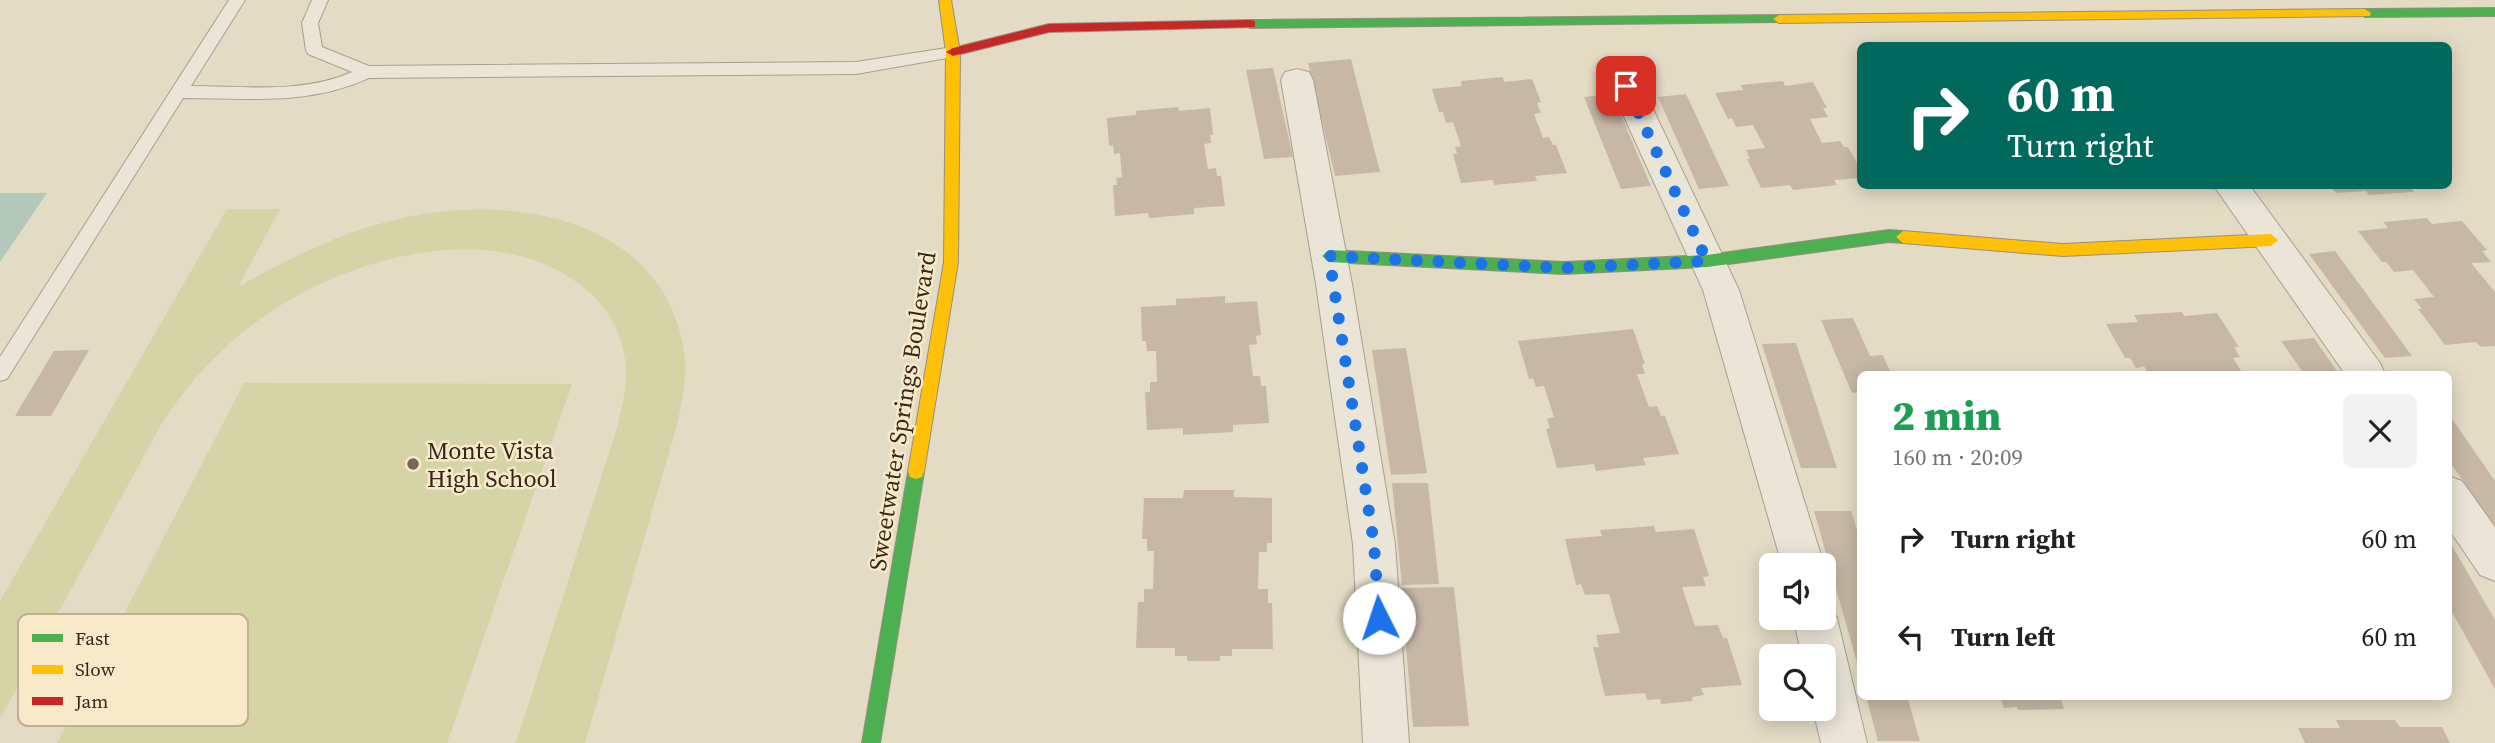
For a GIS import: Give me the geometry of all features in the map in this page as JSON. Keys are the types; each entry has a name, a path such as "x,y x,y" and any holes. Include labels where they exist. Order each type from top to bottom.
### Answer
{"street":[{"name":"Sweetwater Springs Boulevard","path":"871,743 951,262 953,52 944,0"},
{"path":"953,52 1049,28 1139,25 2495,12"},
{"path":"1297,80 1329,256 1374,544 1386,743"},
{"path":"1626,86 1721,290 1799,553"},
{"path":"2233,189 2364,371"},
{"path":"1329,256 1564,268 1707,261 1889,236 2063,250 2270,240"},
{"path":"2452,500 2495,562"},
{"path":"1818,630 1844,743"}],"lane":[{"path":"0,373 237,0"},
{"path":"320,0 310,23 314,50 367,72 856,68 953,52"},
{"path":"179,92 303,92 337,86 367,72"}],"green space":[{"path":"227,209 280,209 238,287 316,247 377,224 442,212 487,210 532,214 575,225 614,243 646,270 671,306 684,352 685,370 677,425 585,743 516,743 618,425 626,367 615,326 597,300 562,273 531,259 463,249 393,258 360,268 303,292 279,306 235,339 196,378 162,423 57,614 18,614 18,686 0,719 0,601"},
{"path":"244,383 572,384 447,743 57,743 66,726 248,726 248,614 124,614"}],"shaded area":[{"path":"0,193 47,193 0,262"}],"building":[{"path":"1351,59 1380,172 1335,176 1308,63"},
{"path":"1273,68 1293,157 1264,159 1246,70"},
{"path":"1503,77 1504,82 1532,79 1541,102 1537,103 1541,113 1534,114 1543,138 1549,137 1553,145 1556,145 1567,173 1535,176 1537,181 1494,185 1493,180 1461,183 1453,154 1457,154 1455,147 1461,146 1453,122 1446,123 1443,112 1439,112 1432,89 1462,86 1461,81"},
{"path":"1783,81 1785,86 1813,82 1827,108 1823,108 1828,117 1810,119 1822,143 1840,141 1844,147 1848,147 1857,164 1857,178 1834,180 1837,185 1793,190 1790,185 1761,188 1747,159 1750,159 1746,150 1765,148 1753,125 1736,127 1732,118 1728,119 1715,93 1743,90 1741,85"},
{"path":"1612,94 1651,186 1621,189 1584,97"},
{"path":"1686,94 1729,186 1699,189 1658,97"},
{"path":"1178,107 1179,111 1210,108 1213,135 1210,135 1211,143 1204,144 1208,169 1216,168 1217,176 1221,176 1225,206 1194,208 1194,214 1149,218 1148,213 1115,216 1113,185 1117,185 1116,178 1122,177 1120,153 1114,154 1113,145 1109,146 1107,118 1136,115 1136,111"},
{"path":"2333,189 2412,189 2414,192 2369,195 2366,191 2336,193"},
{"path":"2427,218 2432,224 2462,221 2487,250 2482,251 2491,262 2471,263 2495,292 2495,346 2481,347 2476,342 2445,345 2418,309 2422,309 2414,299 2434,297 2413,270 2394,272 2386,262 2382,262 2358,231 2388,228 2383,222"},
{"path":"2335,251 2412,356 2385,358 2309,254"},
{"path":"1225,296 1225,303 1257,301 1261,335 1256,336 1257,344 1249,345 1253,376 1260,376 1261,386 1266,386 1269,423 1233,425 1233,432 1183,435 1183,428 1147,430 1145,392 1150,392 1150,382 1157,382 1156,351 1147,351 1146,341 1142,341 1141,307 1176,305 1176,299"},
{"path":"2182,312 2184,316 2217,313 2239,347 2234,347 2240,357 2233,358 2241,371 2146,371 2144,366 2136,368 2130,358 2125,358 2106,324 2138,322 2134,315"},
{"path":"1853,318 1870,356 1883,355 1890,371 1857,371 1857,392 1852,393 1821,320"},
{"path":"1633,329 1645,364 1642,364 1645,374 1637,374 1649,407 1657,406 1661,416 1665,416 1679,454 1643,458 1646,465 1596,471 1594,464 1557,468 1546,429 1550,428 1547,419 1554,417 1544,386 1536,387 1533,378 1529,379 1518,341"},
{"path":"2314,338 2337,371 2302,371 2281,341"},
{"path":"1796,343 1837,468 1801,468 1762,344"},
{"path":"1406,348 1427,473 1391,475 1372,350"},
{"path":"89,350 51,416 15,416 54,351"},
{"path":"2452,419 2495,481 2495,528 2452,465"},
{"path":"1392,483 1428,483 1439,584 1402,585"},
{"path":"1184,490 1234,490 1234,497 1272,498 1272,543 1267,543 1267,552 1259,552 1258,589 1268,589 1268,603 1272,603 1273,649 1232,649 1232,656 1220,656 1220,661 1187,661 1187,656 1175,656 1175,648 1136,648 1138,602 1144,602 1144,589 1153,589 1154,551 1147,551 1147,539 1142,539 1144,498 1183,498"},
{"path":"1814,511 1851,511 1857,530 1857,662 1836,588 1836,553 1826,553"},
{"path":"1654,526 1656,532 1694,529 1709,576 1703,577 1706,586 1682,587 1695,626 1718,625 1723,638 1727,638 1742,685 1701,688 1704,695 1692,697 1693,701 1661,704 1660,699 1647,700 1645,693 1605,696 1593,647 1599,647 1596,635 1620,633 1609,594 1585,595 1581,584 1576,585 1565,539 1602,536 1600,530"},
{"path":"2452,546 2495,620 2495,689 2452,612"},
{"path":"1454,587 1469,726 1413,727 1401,588"},
{"path":"1867,700 1908,700 1920,741 1878,741"},
{"path":"2001,700 2061,700 2064,709 2018,710 2017,707 2004,708"},
{"path":"2336,720 2395,720 2400,727 2442,727 2450,743 2305,743 2298,728 2340,728"}],"traffic: fast":[{"path":"2365,13 2495,12"},
{"path":"1250,24 1779,19"},
{"path":"1329,256 1564,268 1707,261 1889,236 1903,237"},
{"path":"871,743 916,472"}],"traffic: slow":[{"path":"916,472 951,262 953,52 945,0"},
{"path":"1779,19 2365,13"},
{"path":"1903,237 2063,250 2271,240"}],"traffic: jam":[{"path":"953,52 1049,28 1250,24"}],"place":[{"name":"Monte Vista High School","path":"413,464"}],"route":[{"path":"1379,618 1374,544 1329,256 1564,268 1707,261 1626,86"}]}
